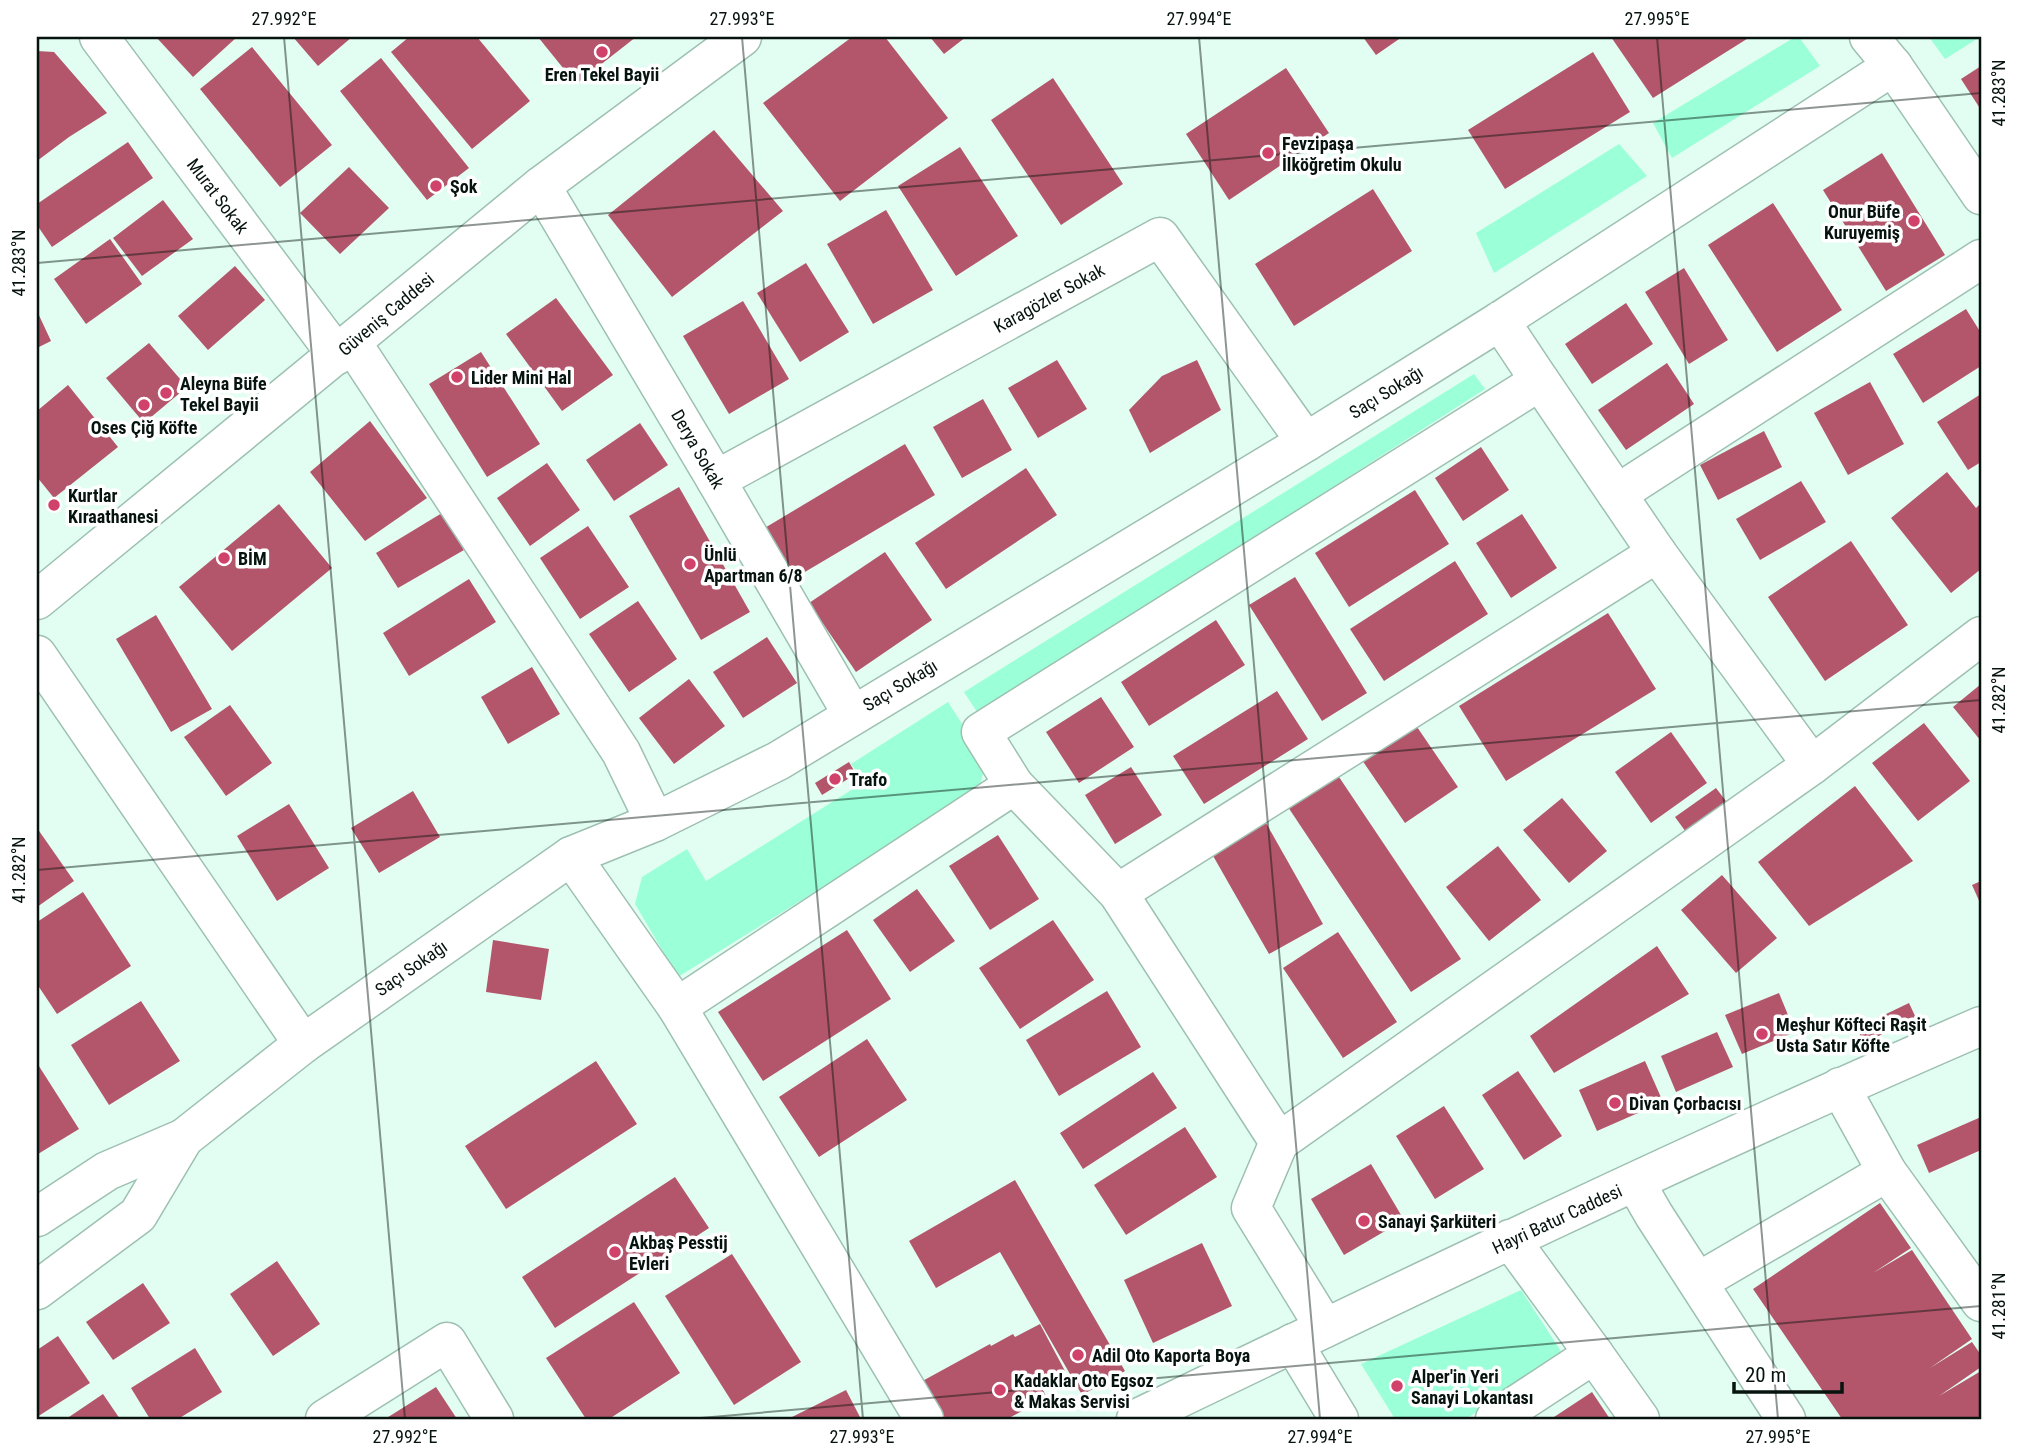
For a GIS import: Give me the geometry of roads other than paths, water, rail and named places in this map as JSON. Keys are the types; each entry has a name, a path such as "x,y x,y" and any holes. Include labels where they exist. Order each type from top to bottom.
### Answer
{"street":[{"name":"Murat Sokak","path":"99,37 344,349 621,752 655,822"},
{"name":"Güveniş Caddesi","path":"37,600 541,186 743,37"},
{"path":"1881,51 1981,195"},
{"name":"Saçı Sokağı","path":"184,1138 303,1044 571,856 655,822 778,761 1306,442 1500,321 1881,51"},
{"name":"Derya Sokak","path":"541,186 852,714"},
{"name":"Karagözler Sokak","path":"716,480 1160,237 1306,442"},
{"path":"1617,494 1981,259"},
{"path":"1500,321 1657,553 1812,765"},
{"path":"1279,1142 1118,893 1014,785 981,732 1540,381"},
{"path":"1118,893 1657,553"},
{"path":"1339,1419 1309,1336 1251,1208 1279,1142 1812,765 1981,636"},
{"path":"37,655 303,1044"},
{"path":"677,1007 1014,785"},
{"path":"571,856 677,1007 924,1419"},
{"name":"Hayri Batur Caddesi","path":"1136,1419 1510,1240 1840,1087 1981,1026"},
{"path":"1840,1087 1887,1172 1981,1302"},
{"path":"37,1217 107,1171 184,1138"},
{"path":"37,1290 138,1215 184,1138"},
{"path":"1698,1282 1887,1172"},
{"path":"1635,1182 1786,1419"},
{"path":"1510,1240 1640,1419"},
{"path":"325,1419 447,1342 494,1419"},
{"path":"1495,1419 1594,1354"}],"place":[{"name":"Eren Tekel Bayii","path":"602,52"},
{"name":"Fevzipaşa İlköğretim Okulu","path":"1268,153"},
{"name":"Şok","path":"436,186"},
{"name":"Onur Büfe Kuruyemiş","path":"1914,221"},
{"name":"Lider Mini Hal","path":"457,377"},
{"name":"Aleyna Büfe Tekel Bayii","path":"166,393"},
{"name":"Oses Çiğ Köfte","path":"144,405"},
{"name":"Kurtlar Kıraathanesi","path":"54,505"},
{"name":"BİM","path":"224,558"},
{"name":"Ünlü Apartman 6/8","path":"690,564"},
{"name":"Trafo","path":"835,779"},
{"name":"Meşhur Köfteci Raşit Usta Satır Köfte","path":"1762,1034"},
{"name":"Divan Çorbacısı","path":"1615,1103"},
{"name":"Sanayi Şarküteri","path":"1364,1221"},
{"name":"Akbaş Pesstij Evleri","path":"615,1252"},
{"name":"Adil Oto Kaporta Boya","path":"1078,1355"},
{"name":"Alper'in Yeri Sanayi Lokantası","path":"1397,1386"},
{"name":"Kadaklar Oto Egsoz & Makas Servisi","path":"1000,1390"}]}
